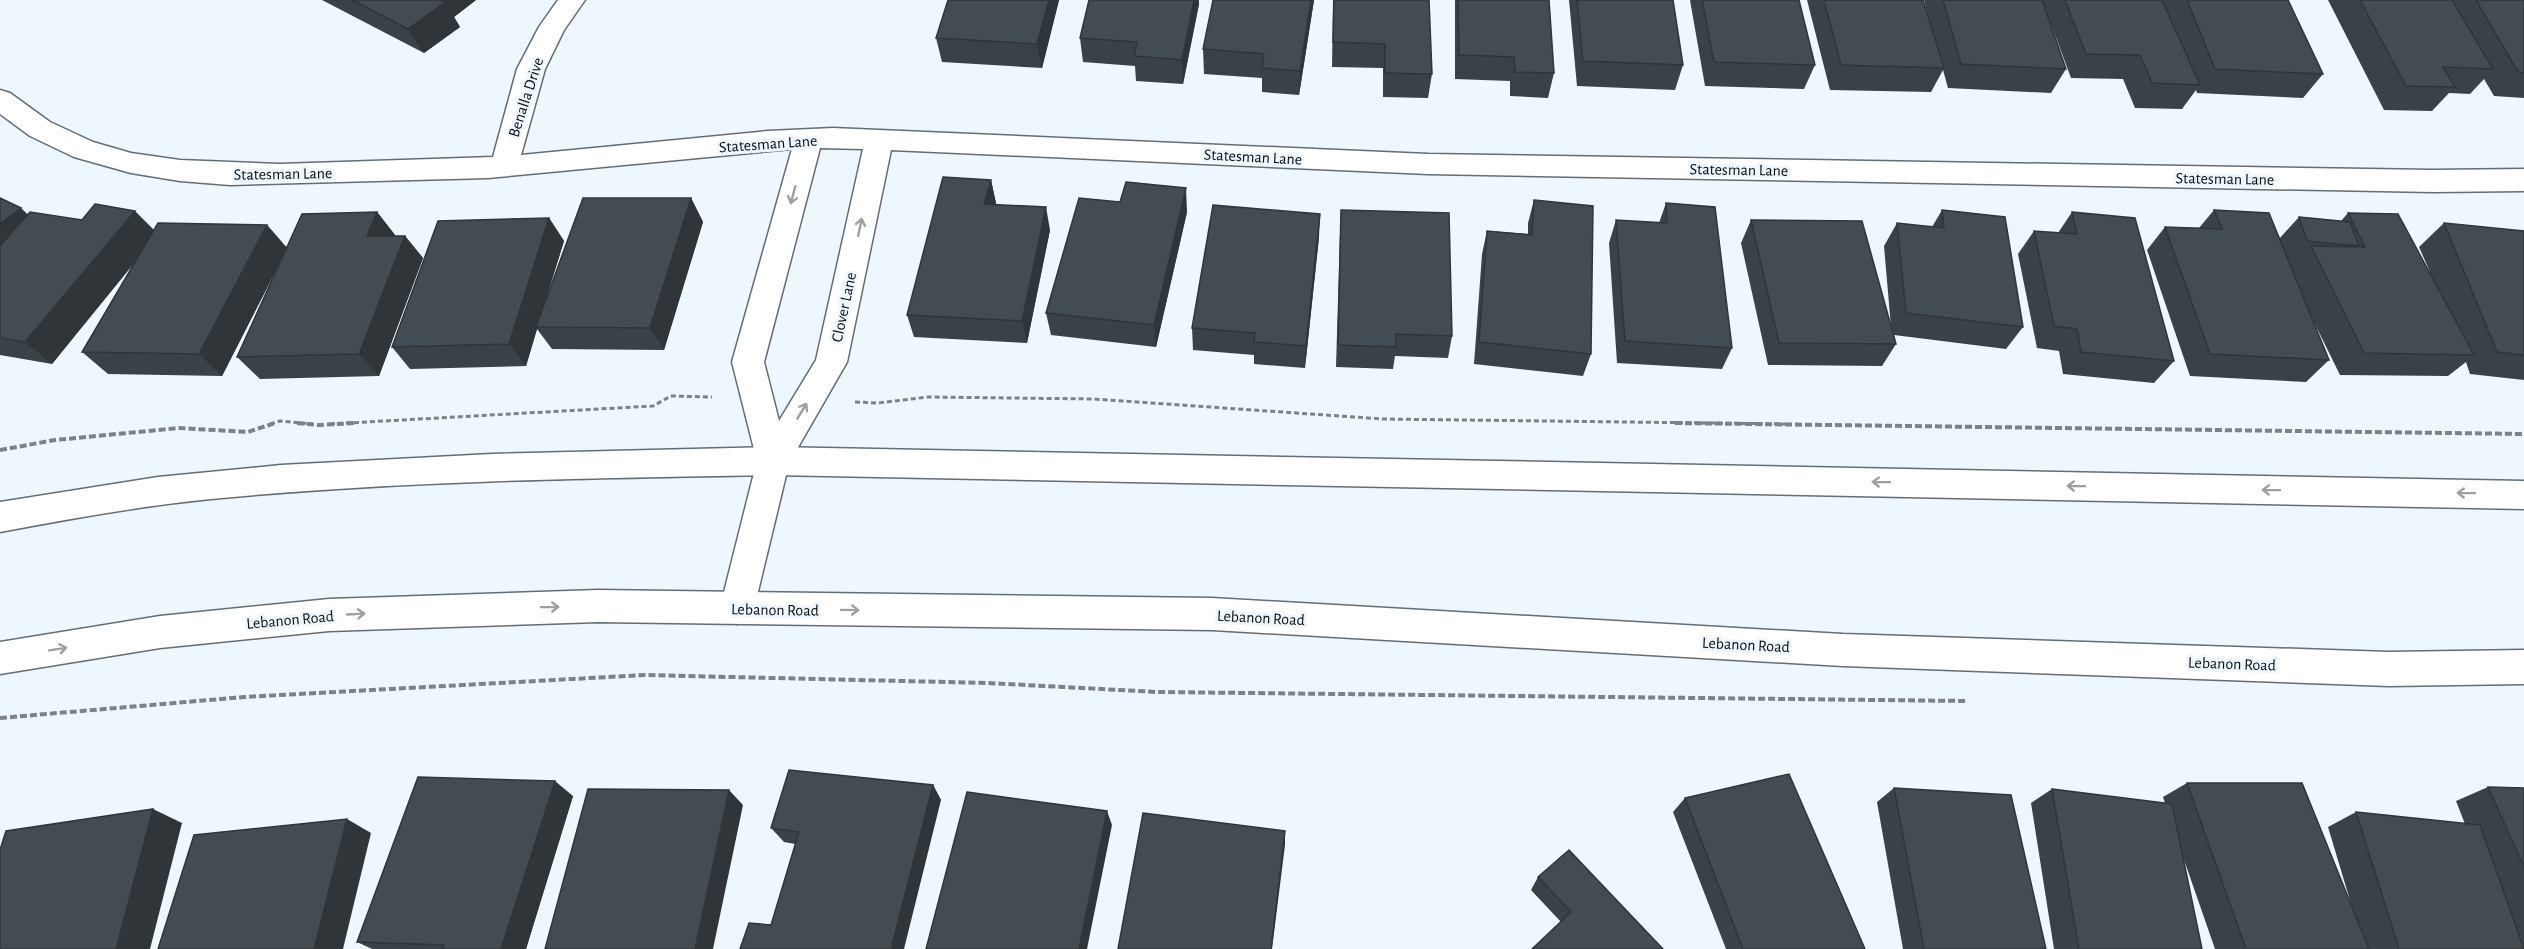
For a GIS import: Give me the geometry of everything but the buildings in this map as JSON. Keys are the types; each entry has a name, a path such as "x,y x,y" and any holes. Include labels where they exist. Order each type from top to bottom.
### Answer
{"main road":[{"name":"Benalla Drive","path":"504,167 531,69 552,27 572,0"},
{"name":"Statesman Lane","path":"0,100 37,127 70,143 107,156 193,172 270,174 504,167 808,138 879,139 1440,164 2433,182 2524,180"},
{"name":"Clover Lane","path":"772,461 748,362 808,138"},
{"name":"Clover Lane","path":"737,608 772,461 831,362 879,139"},
{"path":"0,517 208,486 302,479 534,465 772,461 2524,495"},
{"name":"Lebanon Road","path":"0,658 160,632 329,615 587,606 1212,614 1843,650 2389,669 2524,667"}],"path":[{"path":"0,450 55,440 179,428 248,432 280,422 318,425 652,406 671,396 758,398"},
{"path":"808,400 878,403 928,397 1094,399 1383,419 2524,434"},
{"path":"0,717 244,697 645,675 988,683 1179,693 1972,701"}]}
